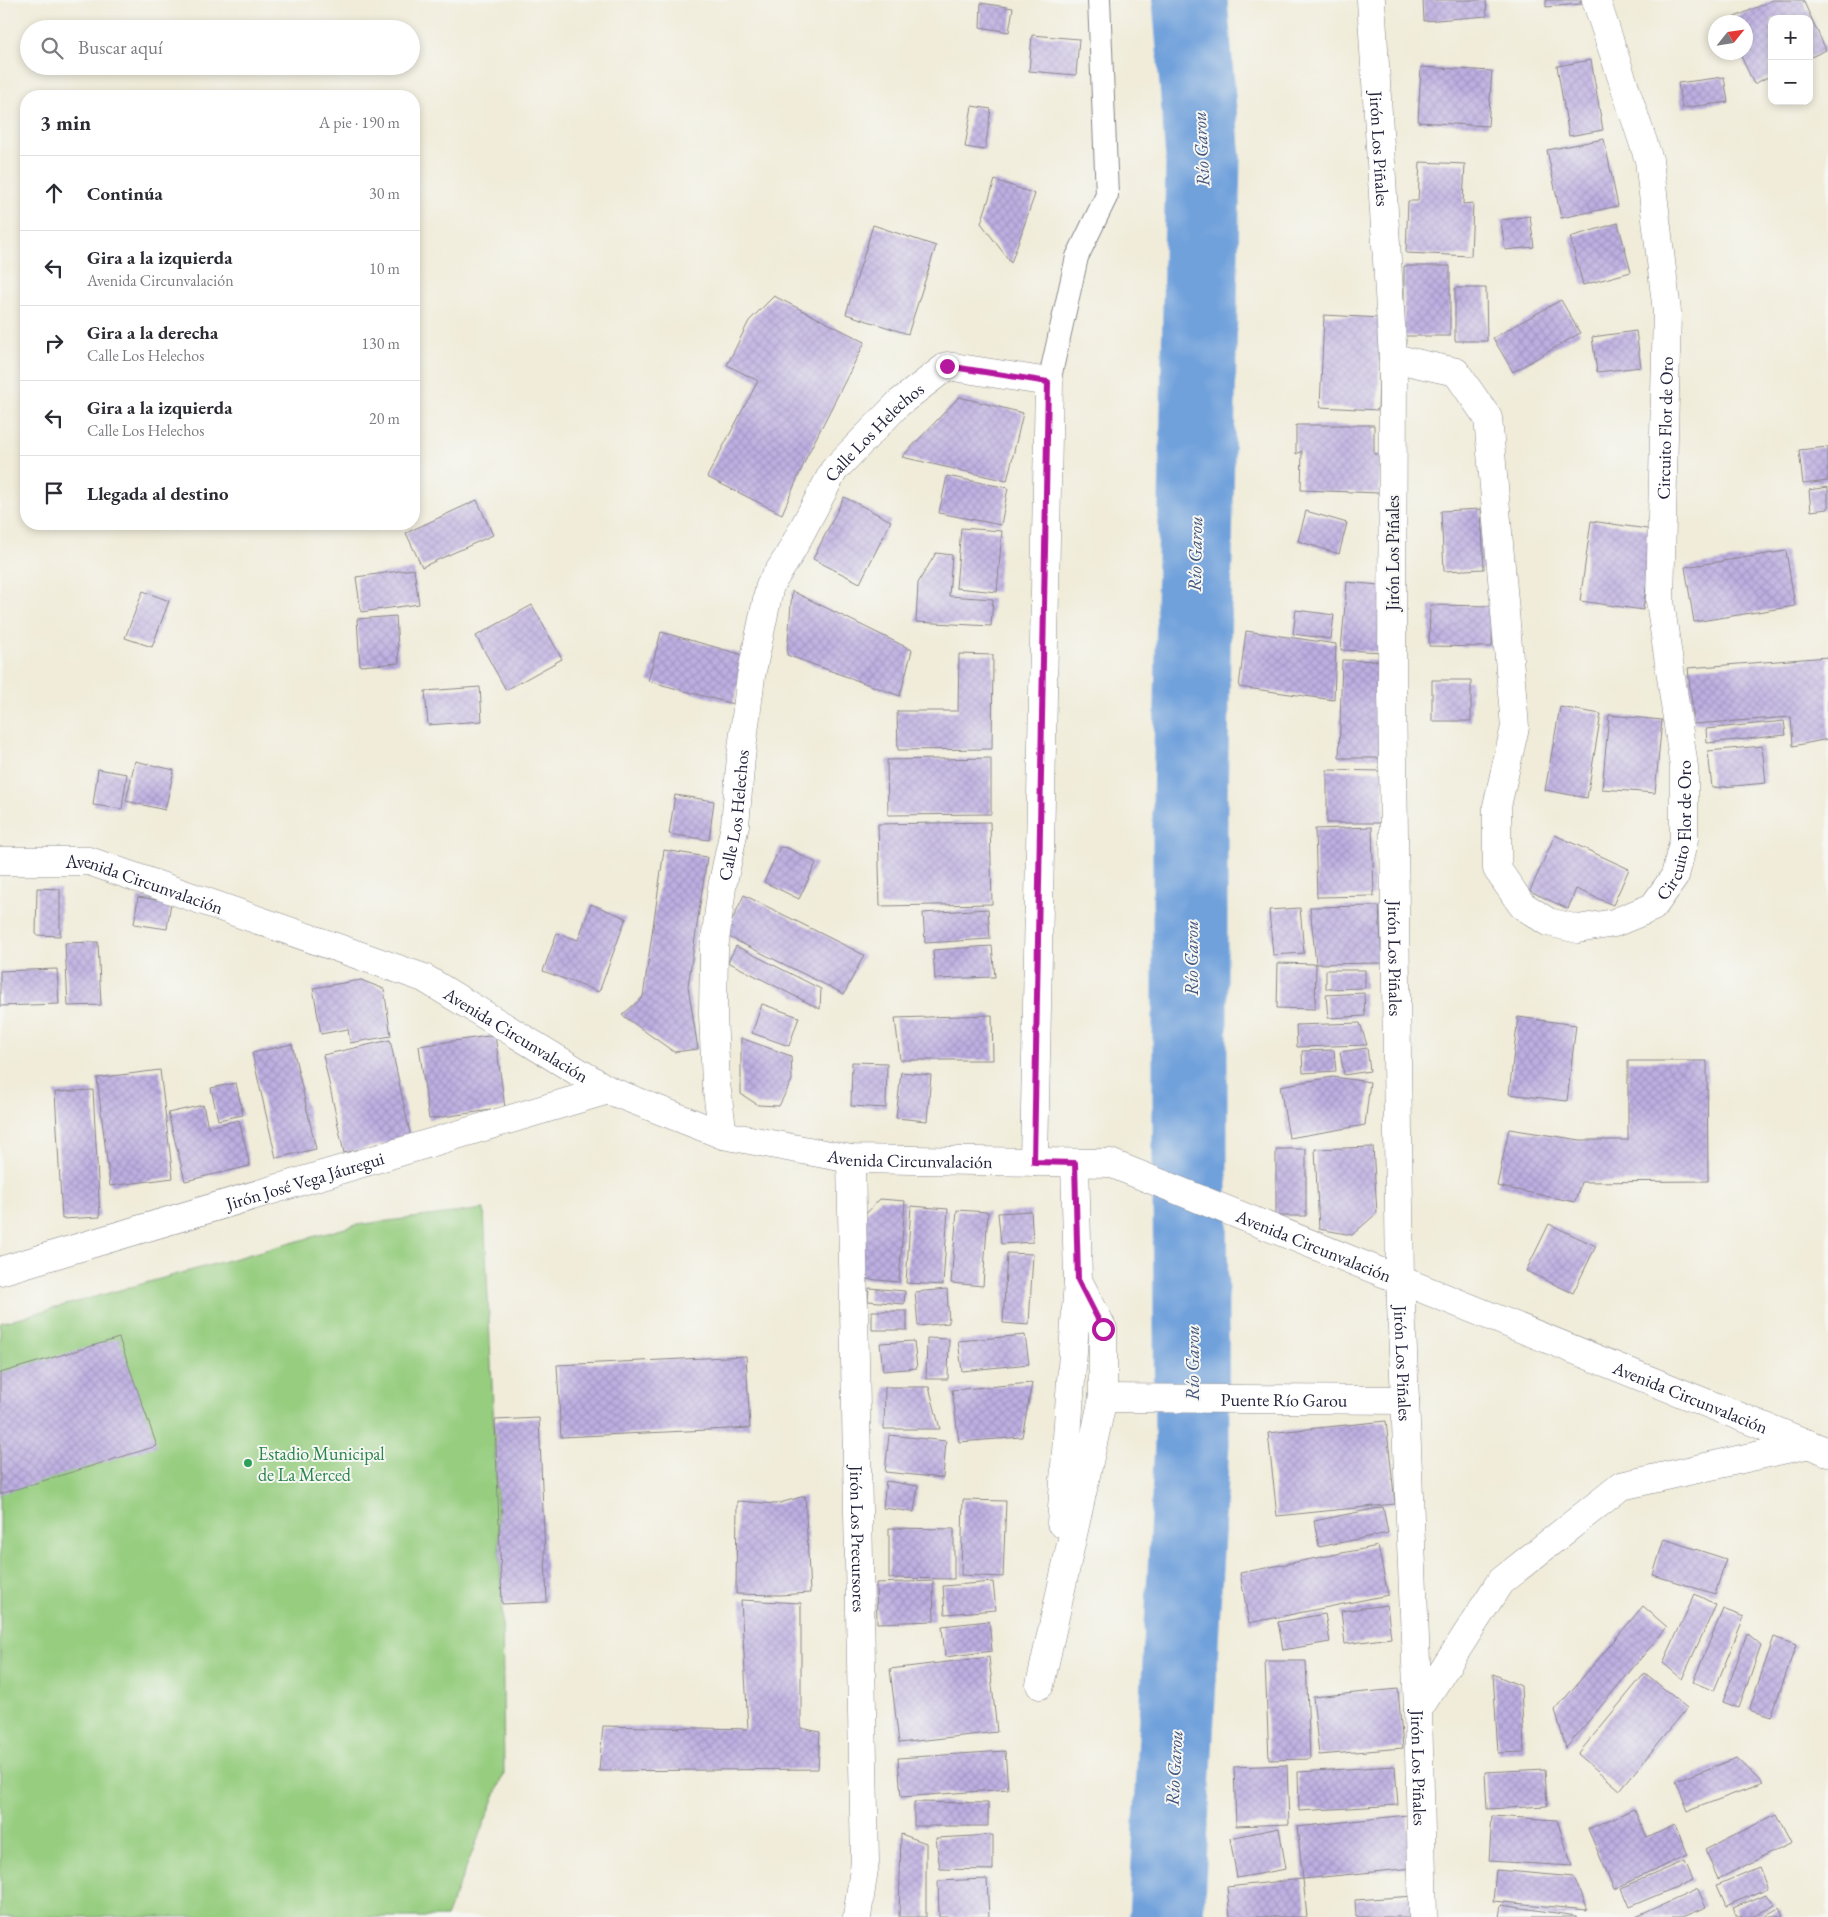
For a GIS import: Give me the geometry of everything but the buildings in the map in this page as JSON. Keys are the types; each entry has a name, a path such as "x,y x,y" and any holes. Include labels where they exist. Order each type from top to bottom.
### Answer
{"street":[{"name":"Jirón Los Piñales","path":"1371,0 1393,358 1392,688 1400,1280 1418,1710 1423,1917"},
{"name":"Circuito Flor de Oro","path":"1393,358 1456,372 1488,418 1515,727 1497,806 1497,869 1522,905 1548,922 1578,929 1614,923 1652,908 1675,876 1684,839 1684,767 1660,601 1667,312 1650,160 1596,0"},
{"name":"Calle Los Helechos","path":"723,1135 716,1084 713,1014 714,949 722,887 735,825 751,676 770,585 788,557 834,470 899,403 947,366 1048,382"},
{"path":"1034,1162 1048,382"},
{"name":"Avenida Circunvalación","path":"0,861 89,860 424,978 608,1090 723,1135 851,1160 1110,1163 1819,1448"},
{"name":"Jirón José Vega Jáuregui","path":"0,1271 608,1090"},
{"name":"Jirón Los Precursores","path":"851,1160 866,1862 857,1917"},
{"path":"1054,1616 1078,1280 1075,1163"},
{"path":"1040,1685 1103,1398 1103,1329 1078,1280"},
{"name":"Puente Río Garou","path":"1103,1398 1405,1400"},
{"path":"1418,1710 1500,1582 1621,1486 1819,1448"}],"lane":[{"path":"1048,382 1077,257 1107,195 1098,0"}],"green space":[{"name":"Estadio Municipal de La Merced","path":"484,1209 502,1604 504,1774 446,1917 0,1917 0,1323 356,1225"}],"waterway":[{"name":"Río Garou","path":"1166,1917 1192,1443 1190,803 1203,158 1190,0"}],"place":[{"name":"Estadio Municipal de La Merced","path":"248,1463"}],"route":[{"path":"947,366 1048,382 1034,1162 1075,1163 1078,1280 1103,1329"}]}
